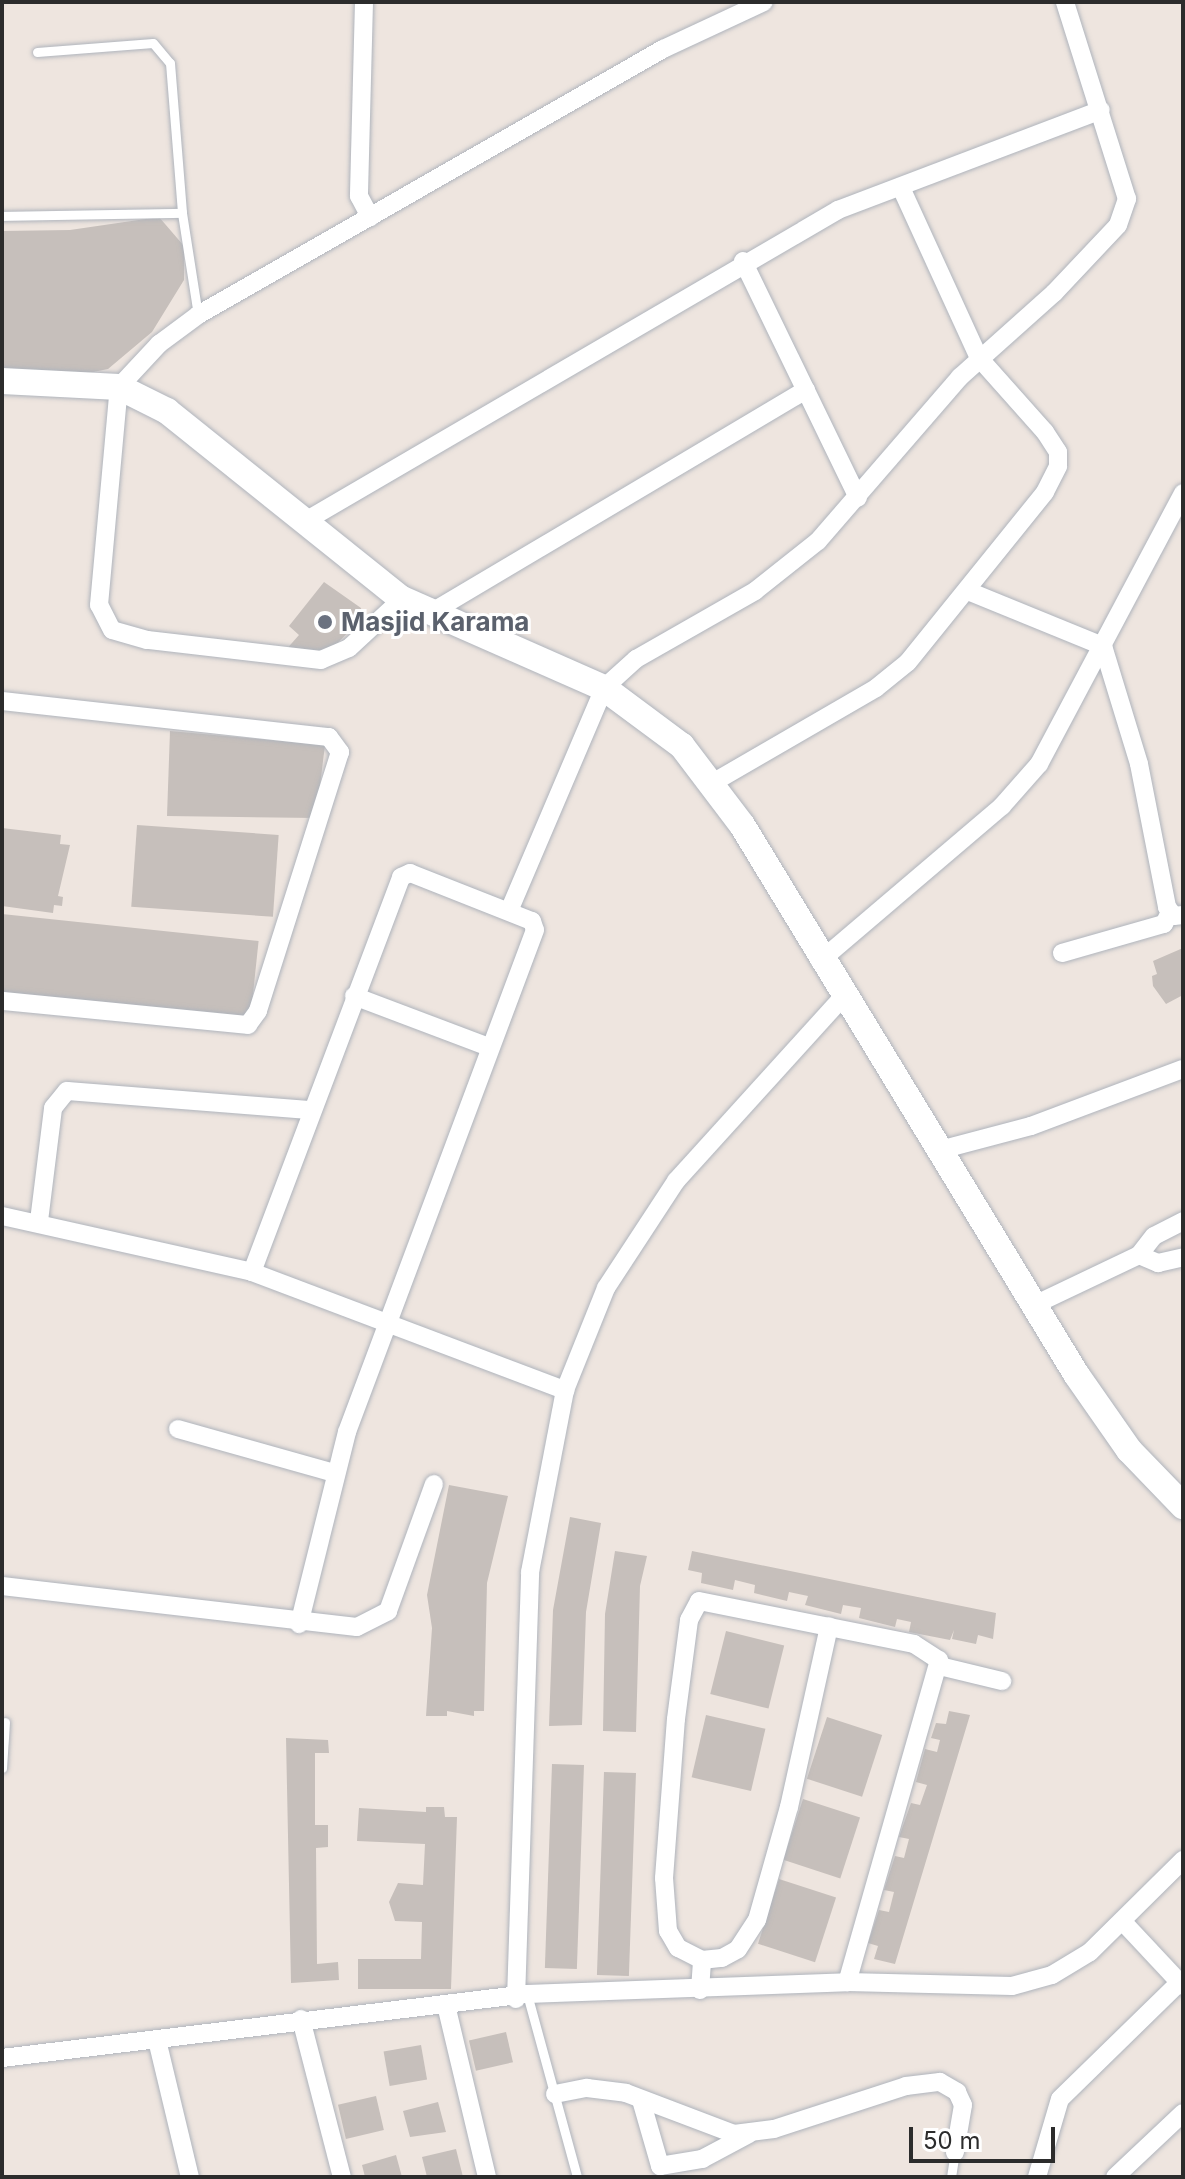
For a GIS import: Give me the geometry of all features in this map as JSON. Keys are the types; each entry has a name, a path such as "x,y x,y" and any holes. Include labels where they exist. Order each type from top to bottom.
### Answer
{"street":[{"path":"364,2 359,196 370,217"},
{"path":"402,599 349,648 321,660 138,639 112,630 99,605 119,387 159,344 198,315 663,49 764,2"},
{"path":"509,911 604,688 636,659 777,575 858,498 979,358 1092,255 1125,212 1127,199 1065,2"},
{"path":"302,523 743,261 838,210 1101,110"},
{"path":"714,782 876,688 908,662 1045,492 1060,458 1045,432 979,358 901,188"},
{"path":"743,261 858,498"},
{"path":"2,381 119,387 167,411 302,523 402,599 604,688 653,721 714,782 1032,1306 1129,1450 1183,1506"},
{"path":"2,396 37,383"},
{"path":"432,612 806,390"},
{"path":"820,961 1011,795 1063,724 1183,493"},
{"path":"968,591 1103,646"},
{"path":"1062,953 1164,924 1176,914 1139,764 1103,646"},
{"path":"2,701 329,737 340,752 258,1011 248,1025 2,1001"},
{"path":"252,1272 309,1110 403,874 532,921 535,930 386,1323 335,1473 299,1624"},
{"path":"354,996 489,1047"},
{"path":"522,1996 530,1572 565,1390 606,1288 676,1181 843,997"},
{"path":"940,1150 1031,1126 1183,1069"},
{"path":"39,1221 53,1108 67,1091 309,1110"},
{"path":"2,1216 39,1221 252,1272 565,1390"},
{"path":"1032,1306 1139,1255 1154,1236 1183,1221"},
{"path":"1139,1255 1158,1263 1183,1257"},
{"path":"178,1429 335,1473"},
{"path":"2,1586 299,1624 357,1627 388,1611 434,1484"},
{"path":"829,1626 789,1807 757,1920 738,1949 722,1958 702,1960 678,1948 665,1919 668,1796 691,1609 699,1601 829,1626 924,1647 936,1655 940,1666 847,1982"},
{"path":"940,1666 1002,1681"},
{"path":"2,2058 301,2019 522,1996 847,1982 974,1987 1032,1982 1072,1965 1124,1923 1183,1860"},
{"path":"1037,2177 1060,2099 1181,1984 1124,1923"},
{"path":"700,1990 702,1960"},
{"path":"446,2005 487,2177"},
{"path":"301,2019 342,2177"},
{"path":"157,2040 190,2177"},
{"path":"555,2094 587,2088 641,2100 734,2134 751,2132 906,2086 940,2082 957,2092 963,2105 955,2152"},
{"path":"641,2100 660,2166 702,2159 751,2132"},
{"path":"1115,2177 1183,2113"}],"lane":[{"path":"37,52 153,43 170,63 182,213 198,315"},
{"path":"2,216 182,213"},
{"path":"2,1768 5,1722"},
{"path":"522,1996 555,2094 577,2177"},
{"path":"951,2177 955,2152"}],"building":[{"path":"159,217 184,246 184,280 152,332 108,369 44,382 2,378 2,231 70,230"},
{"name":"Masjid Karama","path":"324,582 361,608 362,618 321,660 284,652 299,635 289,626"},
{"path":"170,731 325,745 316,818 167,816"},
{"path":"137,825 279,835 273,917 131,907"},
{"path":"2,828 61,835 60,844 70,845 58,896 63,897 62,906 54,905 53,913 2,906"},
{"path":"2,914 259,941 250,1021 2,994"},
{"path":"1183,948 1183,995 1166,1004 1153,986 1152,976 1157,974 1153,961"},
{"path":"449,1485 508,1496 487,1583 484,1711 474,1711 474,1716 447,1711 447,1716 426,1716 432,1628 427,1595"},
{"path":"570,1517 601,1523 586,1612 582,1725 549,1726 553,1610"},
{"path":"615,1551 647,1556 640,1586 636,1732 603,1731 605,1614"},
{"path":"692,1551 996,1613 993,1639 978,1635 976,1644 952,1639 954,1630 950,1640 909,1632 911,1622 897,1619 895,1627 859,1618 861,1608 843,1605 841,1614 805,1605 808,1596 789,1592 787,1601 754,1593 755,1585 735,1580 733,1590 701,1583 702,1573 688,1570"},
{"path":"726,1631 784,1646 768,1709 710,1694"},
{"path":"949,1711 970,1715 895,1964 874,1959 878,1946 868,1943 879,1910 889,1912 894,1892 884,1890 895,1856 904,1858 909,1839 899,1837 911,1803 920,1805 927,1785 916,1782 925,1749 937,1752 940,1740 931,1738 936,1723 946,1724"},
{"path":"706,1715 765,1729 751,1791 692,1777"},
{"path":"827,1717 882,1735 862,1797 807,1779"},
{"path":"286,1738 328,1740 329,1753 315,1753 315,1825 328,1825 328,1847 316,1848 317,1964 338,1962 339,1980 291,1983"},
{"path":"552,1764 584,1765 577,1969 545,1968"},
{"path":"604,1772 636,1773 629,1976 597,1975"},
{"path":"803,1799 860,1818 840,1878 783,1860"},
{"path":"426,1807 444,1807 445,1817 457,1817 451,1989 358,1989 358,1959 421,1959 422,1922 395,1921 389,1902 398,1883 423,1885 425,1844 357,1841 359,1808 426,1812"},
{"path":"779,1879 836,1898 815,1962 758,1944"},
{"path":"506,2032 513,2062 476,2071 469,2041"},
{"path":"421,2045 427,2079 390,2086 384,2052"},
{"path":"376,2096 384,2130 346,2139 338,2105"},
{"path":"438,2102 446,2132 410,2137 403,2111"},
{"path":"456,2149 463,2177 427,2177 422,2157"},
{"path":"396,2155 402,2177 365,2177 362,2165"}],"place":[{"name":"Masjid Karama","path":"325,622"}]}
